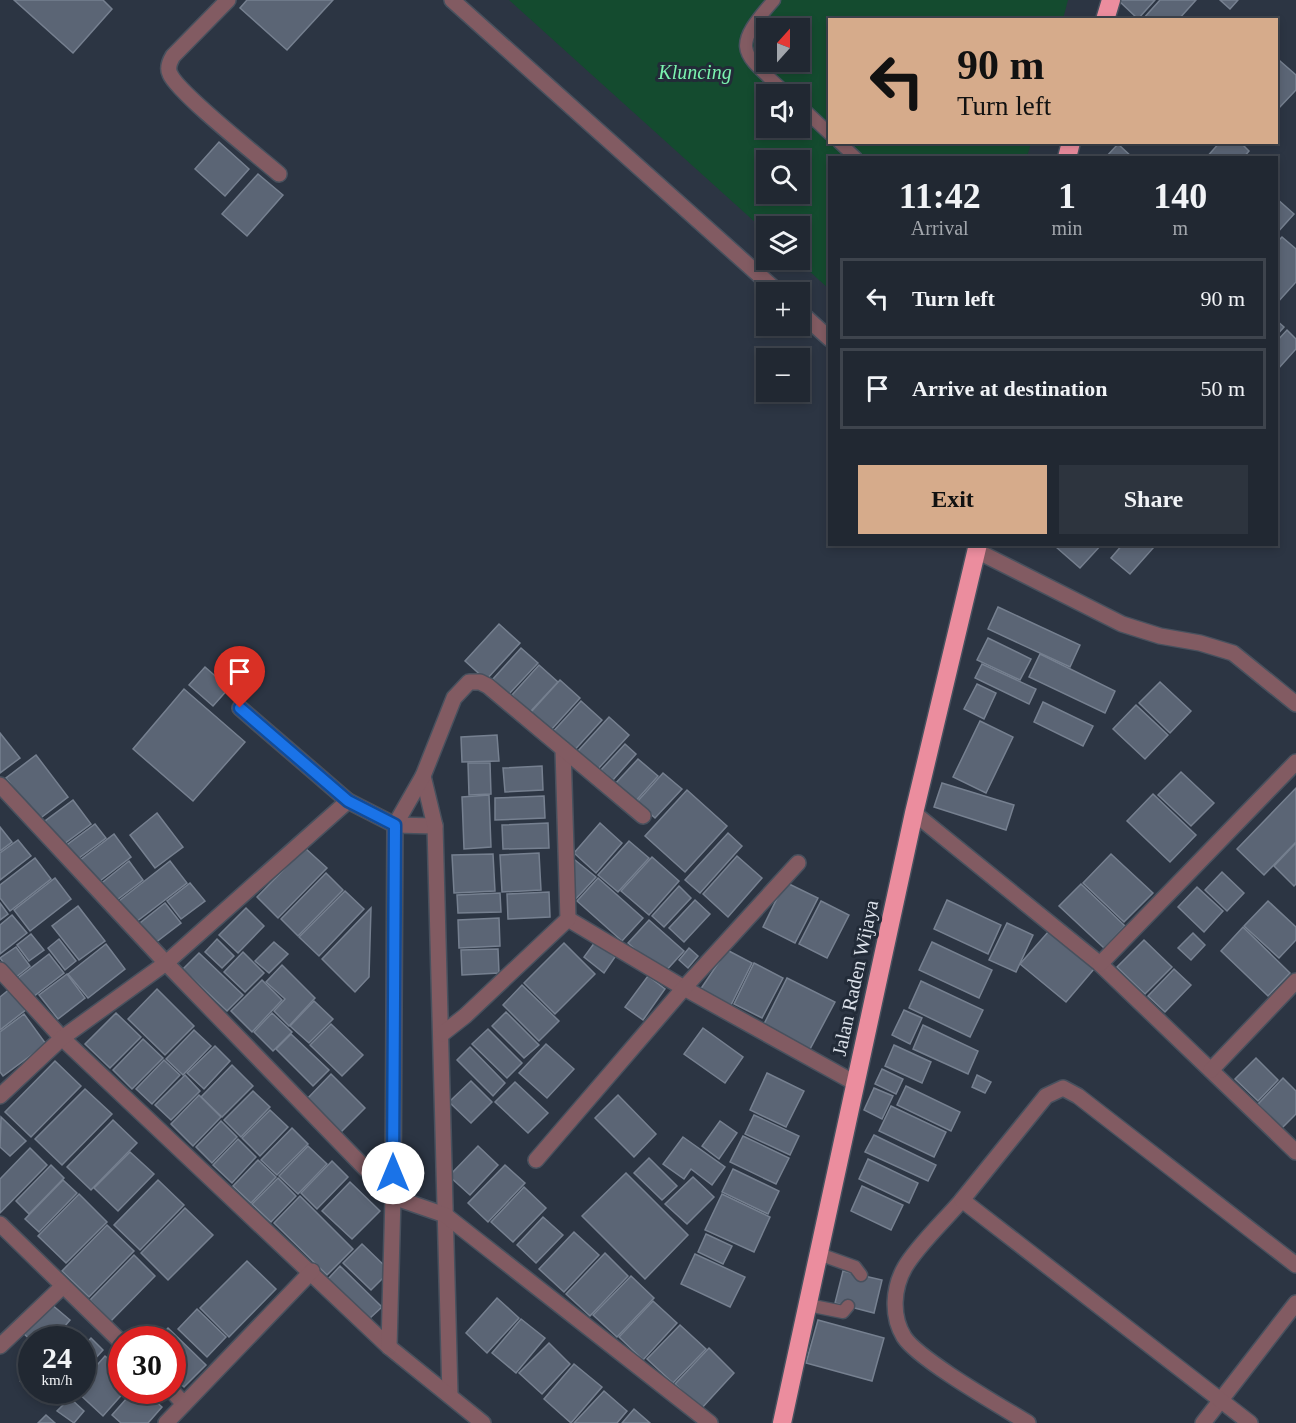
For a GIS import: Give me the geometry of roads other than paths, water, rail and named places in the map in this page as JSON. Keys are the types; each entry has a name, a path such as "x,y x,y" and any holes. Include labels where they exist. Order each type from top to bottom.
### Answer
{"highway":[{"path":"1106,18 1111,0"},
{"name":"Jalan Raden Wijaya","path":"782,1423 914,813 977,548"}],"street":[{"path":"228,0 172,56 170,73 188,94 279,174"},
{"path":"452,0 767,282"},
{"path":"810,321 828,337"},
{"path":"977,548 1122,624 1160,636 1200,643 1233,653 1295,700"},
{"path":"389,1347 393,1197 395,825 423,776 454,698 469,682 480,682 488,686 643,816"},
{"path":"240,708 348,801 395,825 435,826"},
{"path":"442,1034 465,1016 568,919 564,749"},
{"path":"1100,964 1296,762"},
{"path":"423,776 435,826 450,1395"},
{"path":"0,785 166,963 393,1197 445,1215 710,1423"},
{"path":"0,1096 62,1038 166,963 348,801"},
{"path":"914,813 1100,964 1296,1152"},
{"path":"536,1160 684,988 798,863"},
{"path":"568,919 684,988 855,1083"},
{"path":"0,970 62,1038 312,1271 389,1347 483,1423"},
{"path":"1211,1070 1296,981"},
{"path":"1028,1423 926,1356 905,1338 897,1320 894,1299 905,1267 1046,1096 1064,1088 1078,1096 1296,1265"},
{"path":"962,1200 1250,1423"},
{"path":"0,1224 108,1329"},
{"path":"186,1402 312,1271"},
{"path":"0,1346 63,1286"},
{"path":"1203,1423 1296,1303"},
{"path":"166,1423 184,1404"}],"lane":[{"path":"774,0 748,31 745,41 753,62 776,84"},
{"path":"810,115 828,132"},
{"path":"841,144 854,156"},
{"path":"819,1254 855,1267 861,1275"},
{"path":"808,1305 843,1312 848,1306"}],"park label":[{"name":"Kluncing","path":"695,72"}]}
